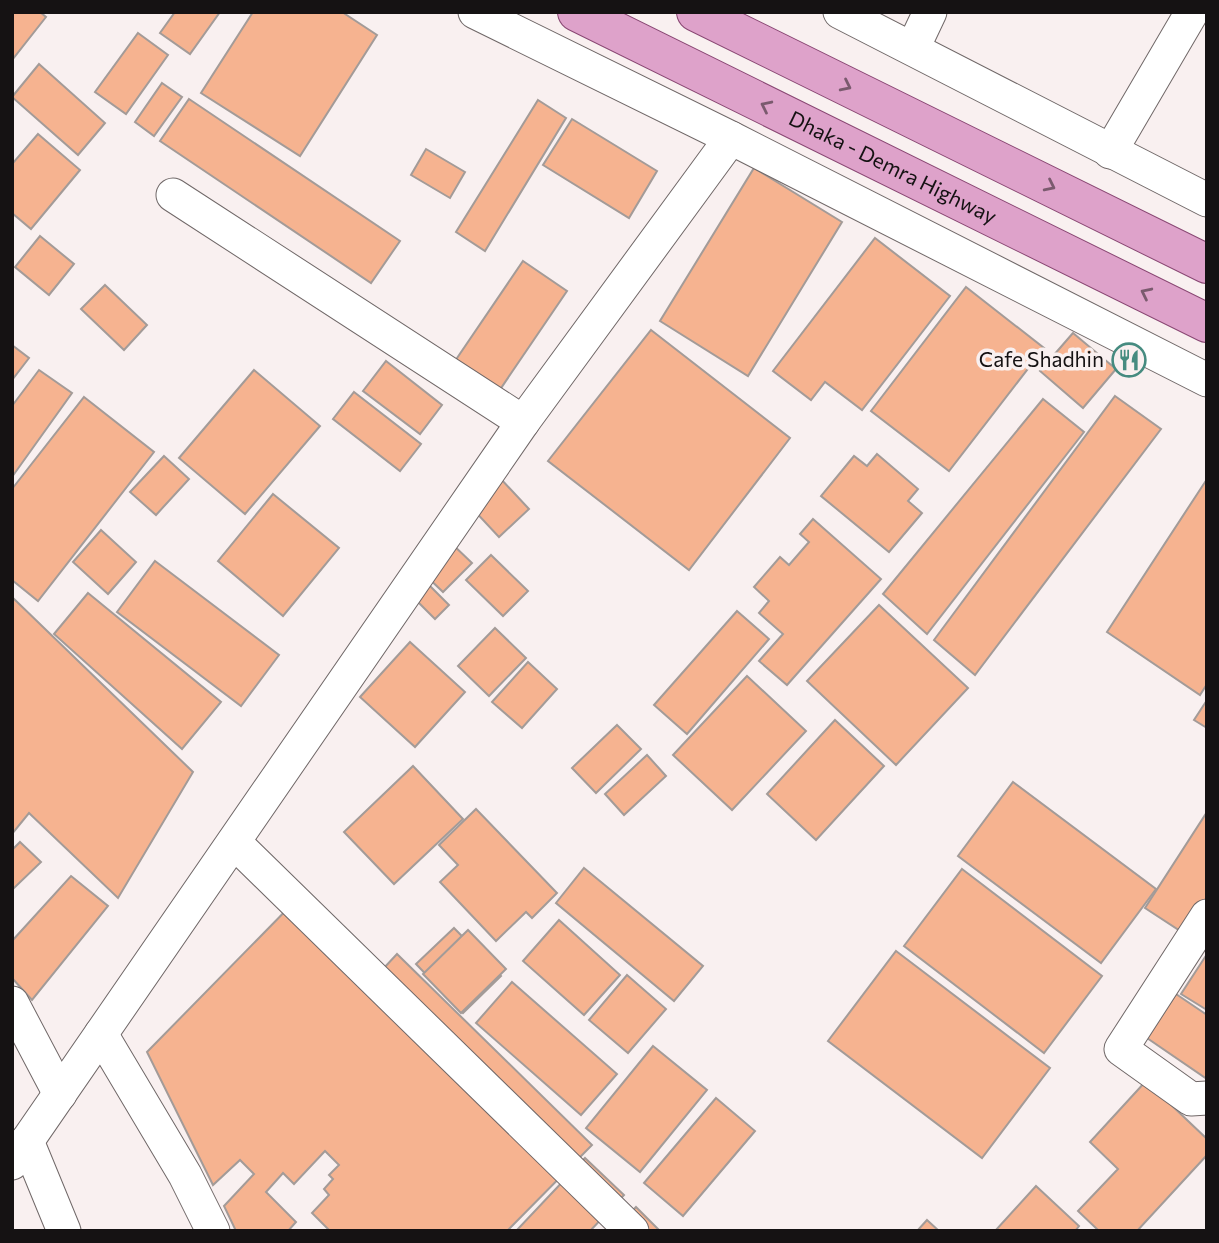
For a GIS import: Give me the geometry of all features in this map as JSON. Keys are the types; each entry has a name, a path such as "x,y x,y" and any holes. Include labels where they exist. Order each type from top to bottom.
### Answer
{"main road":[{"name":"Dhaka - Demra Highway","path":"576,12 1207,323"},
{"path":"696,12 1207,264"}],"street":[{"path":"475,12 731,138 1207,380"},
{"path":"840,12 1207,200"},
{"path":"914,48 930,12"},
{"path":"1110,152 1192,12"},
{"path":"64,1231 20,1152 523,422 731,138"},
{"path":"173,195 523,422"},
{"path":"234,842 632,1231"},
{"path":"1207,916 1121,1049 1191,1099 1207,1098"},
{"path":"12,1003 60,1094"},
{"path":"101,1034 185,1175 213,1231"}],"building":[{"path":"12,12 40,12 46,17 12,60"},
{"path":"175,12 220,12 190,54 160,33"},
{"path":"253,12 342,12 377,35 300,156 201,93"},
{"path":"138,33 168,55 126,114 95,92"},
{"path":"39,64 105,123 78,155 12,97"},
{"path":"162,83 182,97 154,136 135,122"},
{"path":"189,99 400,241 371,283 160,141"},
{"path":"538,100 566,118 485,251 456,232"},
{"path":"572,119 657,171 629,218 543,165"},
{"path":"38,134 80,170 31,229 12,213 12,164"},
{"path":"426,149 465,172 450,198 411,175"},
{"path":"754,168 842,222 748,376 660,321"},
{"path":"40,236 74,264 49,295 15,267"},
{"path":"875,238 950,296 862,410 825,382 811,400 773,371"},
{"path":"523,261 567,291 497,394 453,364"},
{"path":"105,285 147,325 124,350 81,309"},
{"path":"966,287 1044,348 949,471 871,411"},
{"path":"651,330 790,438 689,570 548,461"},
{"path":"1073,333 1116,369 1083,408 1040,371"},
{"path":"12,345 29,358 12,380"},
{"path":"386,361 442,405 420,434 363,391"},
{"path":"39,370 72,393 12,477 12,406"},
{"path":"254,370 320,426 245,514 179,458"},
{"path":"354,392 421,444 400,471 333,419"},
{"path":"1115,396 1161,429 975,675 934,640"},
{"path":"84,397 154,452 38,601 12,580 12,489"},
{"path":"1043,399 1084,432 927,634 883,594"},
{"path":"877,454 918,489 908,501 922,513 889,552 821,496 854,456 867,466"},
{"path":"164,456 189,479 156,515 130,492"},
{"path":"486,463 529,509 499,537 456,491"},
{"path":"1207,479 1207,684 1200,695 1107,632"},
{"path":"273,494 339,548 283,616 218,561"},
{"path":"813,519 881,579 787,685 759,661 783,634 759,613 769,601 754,587 780,557 789,565 809,542 800,534"},
{"path":"101,530 136,562 108,594 73,562"},
{"path":"450,542 472,563 443,592 421,571"},
{"path":"491,555 528,591 503,616 466,580"},
{"path":"155,561 279,655 241,706 117,612"},
{"path":"410,566 449,605 435,619 396,580"},
{"path":"88,593 221,702 182,749 54,634"},
{"path":"12,597 193,772 118,898 29,813 12,834"},
{"path":"879,605 968,688 896,765 807,681"},
{"path":"737,611 769,639 687,734 654,705"},
{"path":"495,628 526,658 489,696 458,666"},
{"path":"410,642 465,692 415,747 360,697"},
{"path":"528,662 557,689 522,728 492,702"},
{"path":"747,676 806,731 732,810 673,755"},
{"path":"1207,700 1207,728 1194,720"},
{"path":"835,720 884,766 816,840 767,794"},
{"path":"617,725 641,749 596,793 572,768"},
{"path":"647,755 666,776 624,815 605,794"},
{"path":"413,766 463,819 394,884 344,832"},
{"path":"1013,782 1156,889 1101,963 958,856"},
{"path":"476,809 557,893 532,918 526,912 496,941 440,882 458,865 439,845"},
{"path":"1207,812 1207,906 1188,936 1145,908"},
{"path":"20,842 41,862 12,890 12,850"},
{"path":"584,868 703,966 674,1001 556,903"},
{"path":"962,869 1102,976 1044,1053 904,946"},
{"path":"71,876 108,906 32,1000 12,978 12,941"},
{"path":"304,892 383,969 397,954 592,1145 507,1231 330,1231 312,1213 329,1195 324,1189 333,1179 329,1175 339,1165 325,1151 294,1184 283,1173 266,1192 296,1222 288,1231 236,1231 224,1206 254,1174 240,1160 213,1185 147,1052"},
{"path":"559,920 620,975 584,1015 523,961"},
{"path":"454,928 501,976 463,1013 416,964"},
{"path":"468,930 506,969 461,1013 423,974"},
{"path":"896,951 1050,1068 982,1158 828,1041"},
{"path":"1207,954 1207,1010 1181,994"},
{"path":"627,975 666,1009 628,1053 589,1020"},
{"path":"512,982 617,1074 581,1115 476,1023"},
{"path":"1176,994 1207,1015 1207,1079 1147,1038"},
{"path":"653,1046 707,1090 640,1172 586,1128"},
{"path":"1146,1081 1207,1139 1207,1155 1137,1231 1099,1231 1078,1211 1118,1169 1090,1142"},
{"path":"716,1098 755,1131 683,1216 644,1183"},
{"path":"585,1158 624,1195 590,1231 516,1231"},
{"path":"1036,1186 1079,1226 1075,1231 995,1231"},
{"path":"636,1207 660,1231 613,1231"},
{"path":"927,1220 939,1231 917,1231"}],"place":[{"name":"Cafe Shadhin","path":"1129,360"}]}
